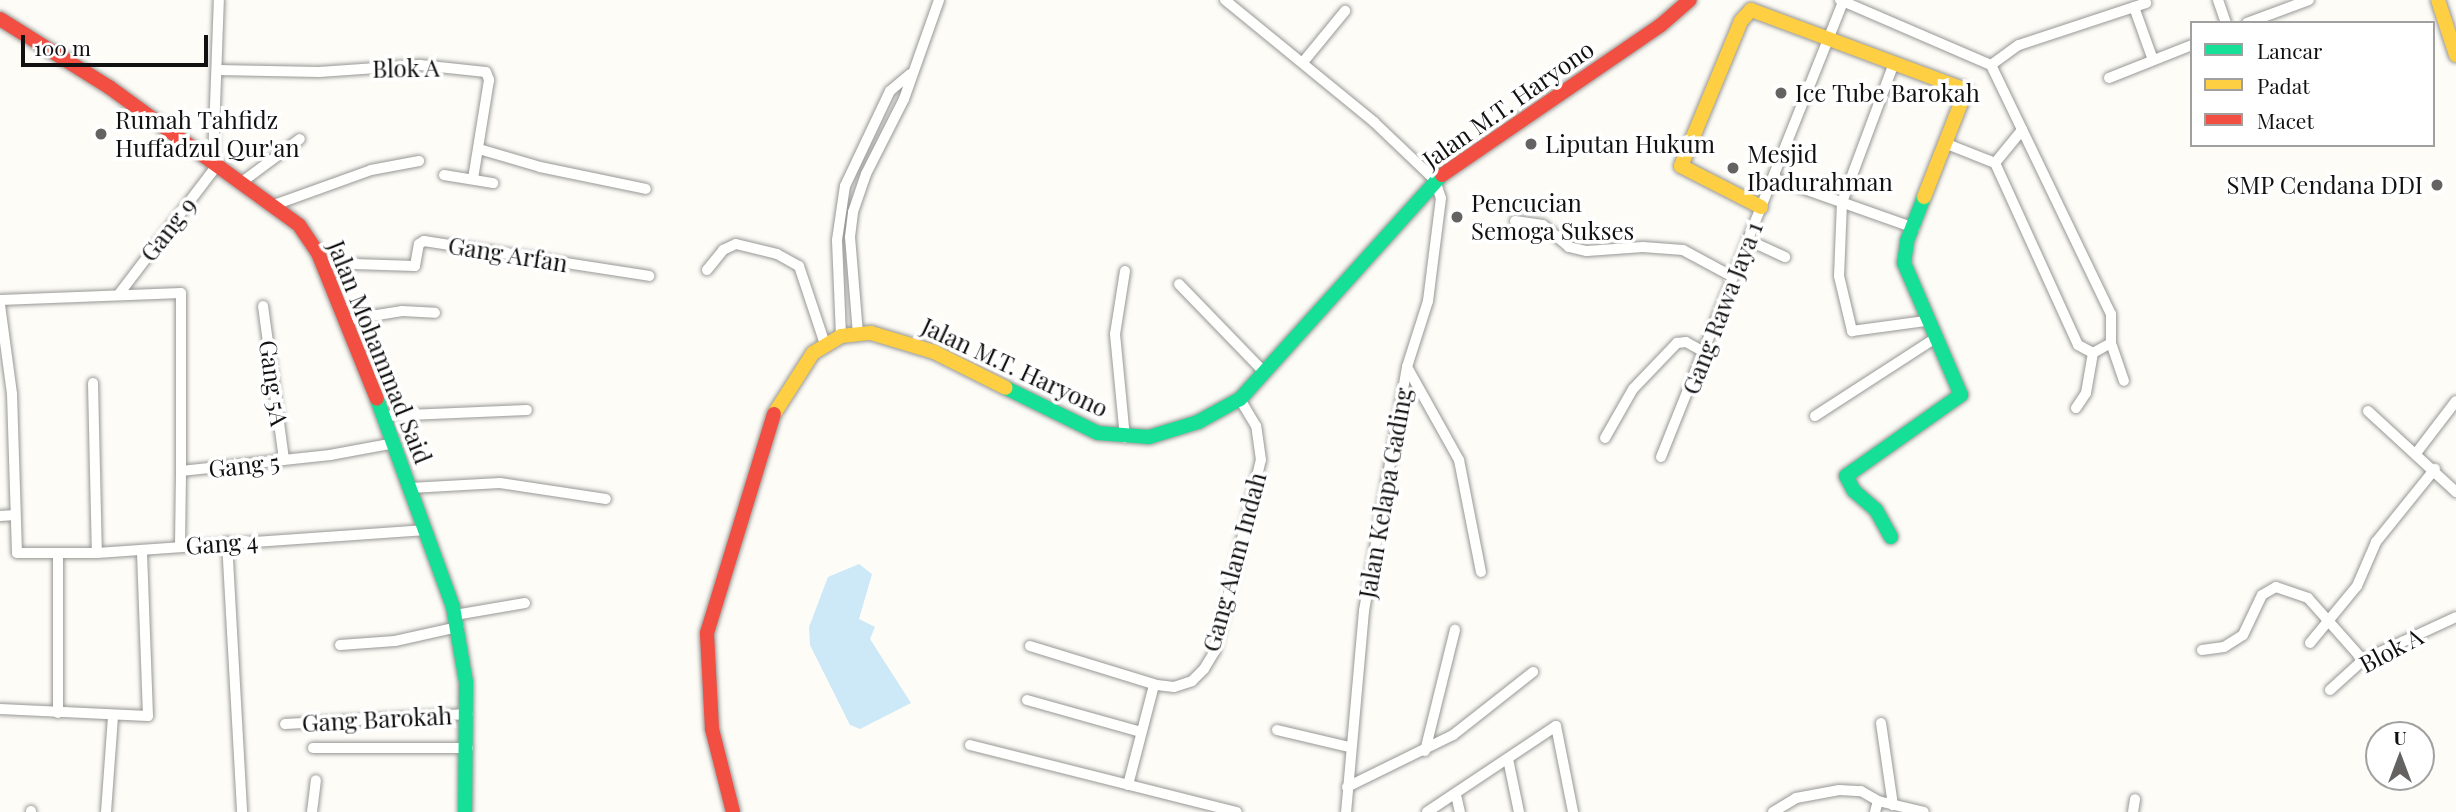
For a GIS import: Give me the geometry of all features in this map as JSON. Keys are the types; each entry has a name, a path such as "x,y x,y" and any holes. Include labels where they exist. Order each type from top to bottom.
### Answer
{"street":[{"path":"215,162 219,0"},
{"path":"858,334 850,237 853,212 866,174 904,99 939,0"},
{"path":"1225,0 1304,61 1435,180"},
{"name":"Jalan M.T. Haryono","path":"733,812 712,729 707,633 765,434 795,374 813,354 841,336 858,334 900,339 934,352 1061,418 1125,439 1173,432 1240,399 1435,180 1661,25 1690,0"},
{"path":"2218,0 2225,21"},
{"path":"2251,21 2286,4 2309,0"},
{"path":"2438,0 2456,55"},
{"path":"1842,1 1991,65 2111,314 2111,343 2124,381"},
{"name":"Gang Rawa Jaya 1","path":"1661,457 1842,1"},
{"path":"1991,65 2019,45 2146,3"},
{"path":"2134,7 2153,60"},
{"path":"1761,207 1685,172 1682,161 1746,13 1758,10 1966,90 1914,228 1904,263 1926,321 1961,396 1846,476 1854,491 1876,510 1891,537"},
{"path":"1304,61 1345,11"},
{"name":"Jalan Mohammad Said","path":"0,19 215,162 274,205 299,225 323,263 395,443 456,621 468,715 465,812"},
{"path":"2109,78 2190,46"},
{"path":"1895,62 1842,202 1837,255 1849,328 1861,332 1926,321"},
{"name":"Blok A","path":"217,70 319,72 420,65 483,71 489,80 473,179"},
{"path":"841,336 837,240 845,186 890,91 911,73"},
{"path":"1994,163 2022,130"},
{"path":"242,182 300,139"},
{"path":"1947,144 1994,163 2078,345 2092,353"},
{"path":"479,149 540,167 646,188"},
{"path":"274,205 371,170 419,161"},
{"name":"Gang 9","path":"120,294 215,162"},
{"path":"443,175 493,183"},
{"path":"1773,178 1914,228"},
{"name":"Jalan Kelapa Gading","path":"1346,812 1349,747 1364,611 1406,367 1432,280 1442,212 1435,180"},
{"path":"1514,221 1543,225 1569,247 1587,251 1643,247 1684,250 1731,276"},
{"path":"1748,240 1785,257"},
{"name":"Gang Arfan","path":"323,263 415,266 419,244 424,241 649,276"},
{"path":"707,270 723,250 736,244 777,254 799,266 826,347"},
{"path":"1125,271 1115,334 1125,439"},
{"path":"1179,284 1265,373"},
{"name":"Gang 5","path":"120,294 181,293 183,297 181,471 284,460 395,443"},
{"path":"0,300 120,294"},
{"path":"0,305 12,394 15,515 0,516"},
{"name":"Gang 5A","path":"263,306 284,460"},
{"path":"346,320 402,311 435,313"},
{"path":"1815,416 1934,339"},
{"path":"1605,438 1633,389 1677,343 1686,342 1704,352"},
{"path":"2092,353 2111,343"},
{"path":"2076,408 2086,393 2092,353"},
{"path":"1406,367 1460,460 1481,572"},
{"path":"93,383 97,554"},
{"name":"Gang Alam Indah","path":"1030,646 1154,684 1174,687 1192,681 1215,651 1261,460 1256,426 1240,399"},
{"path":"2417,452 2456,401"},
{"path":"384,416 527,410"},
{"path":"2368,411 2417,452 2456,492"},
{"path":"2310,643 2357,586 2382,533 2435,469"},
{"path":"180,545 181,471"},
{"path":"410,488 512,484 606,499"},
{"name":"Gang 4","path":"15,515 18,553 58,555 426,530"},
{"path":"227,542 242,812"},
{"path":"0,709 144,718 150,711 142,550"},
{"path":"58,555 58,713"},
{"path":"2202,650 2224,647 2243,635 2270,587 2308,598 2363,660"},
{"path":"340,645 394,641 525,603"},
{"name":"Blok A","path":"2330,690 2363,660 2456,617"},
{"path":"1425,751 1455,630"},
{"path":"1348,787 1453,735 1533,672"},
{"path":"1128,785 1154,684"},
{"path":"1027,700 1141,732"},
{"name":"Gang Barokah","path":"285,724 468,715"},
{"path":"106,812 113,717"},
{"path":"1881,723 1893,805"},
{"path":"1427,812 1556,726 1573,812"},
{"path":"1277,730 1349,747"},
{"path":"970,745 1237,812"},
{"path":"313,748 468,748"},
{"path":"1508,758 1518,812"},
{"path":"312,812 316,780"},
{"path":"1773,812 1818,791 1861,791 1877,807 1893,805 1919,811"},
{"path":"1456,795 1460,812"},
{"path":"2133,812 2136,800"}],"water":[{"path":"859,564 872,574 859,619 875,627 870,639 911,703 860,729 850,725 810,645 809,627 828,577"}],"traffic: fast":[{"path":"1006,388 1098,433 1149,437 1198,422 1240,399 1442,175"},
{"path":"1891,537 1876,510 1854,491 1846,476 1961,395 1904,263 1907,241 1924,197"},
{"path":"377,399 453,607 466,682 465,812"}],"traffic: slow":[{"path":"2438,0 2456,55"},
{"path":"1761,207 1681,166 1741,21 1751,10 1966,90 1924,197"},
{"path":"774,414 813,353 841,336 871,333 934,352 1006,388"}],"traffic: jam":[{"path":"1442,175 1661,25 1690,0"},
{"path":"0,19 109,87 299,225 318,253 377,399"},
{"path":"733,812 712,729 707,633 774,414"}],"place":[{"name":"Ice Tube Barokah","path":"1781,93"},
{"name":"Rumah Tahfidz Huffadzul Qur'an","path":"101,134"},
{"name":"Liputan Hukum","path":"1531,144"},
{"name":"Mesjid Ibadurahman","path":"1733,168"},
{"name":"SMP Cendana DDI","path":"2437,185"},
{"name":"Pencucian Semoga Sukses","path":"1457,217"}]}
